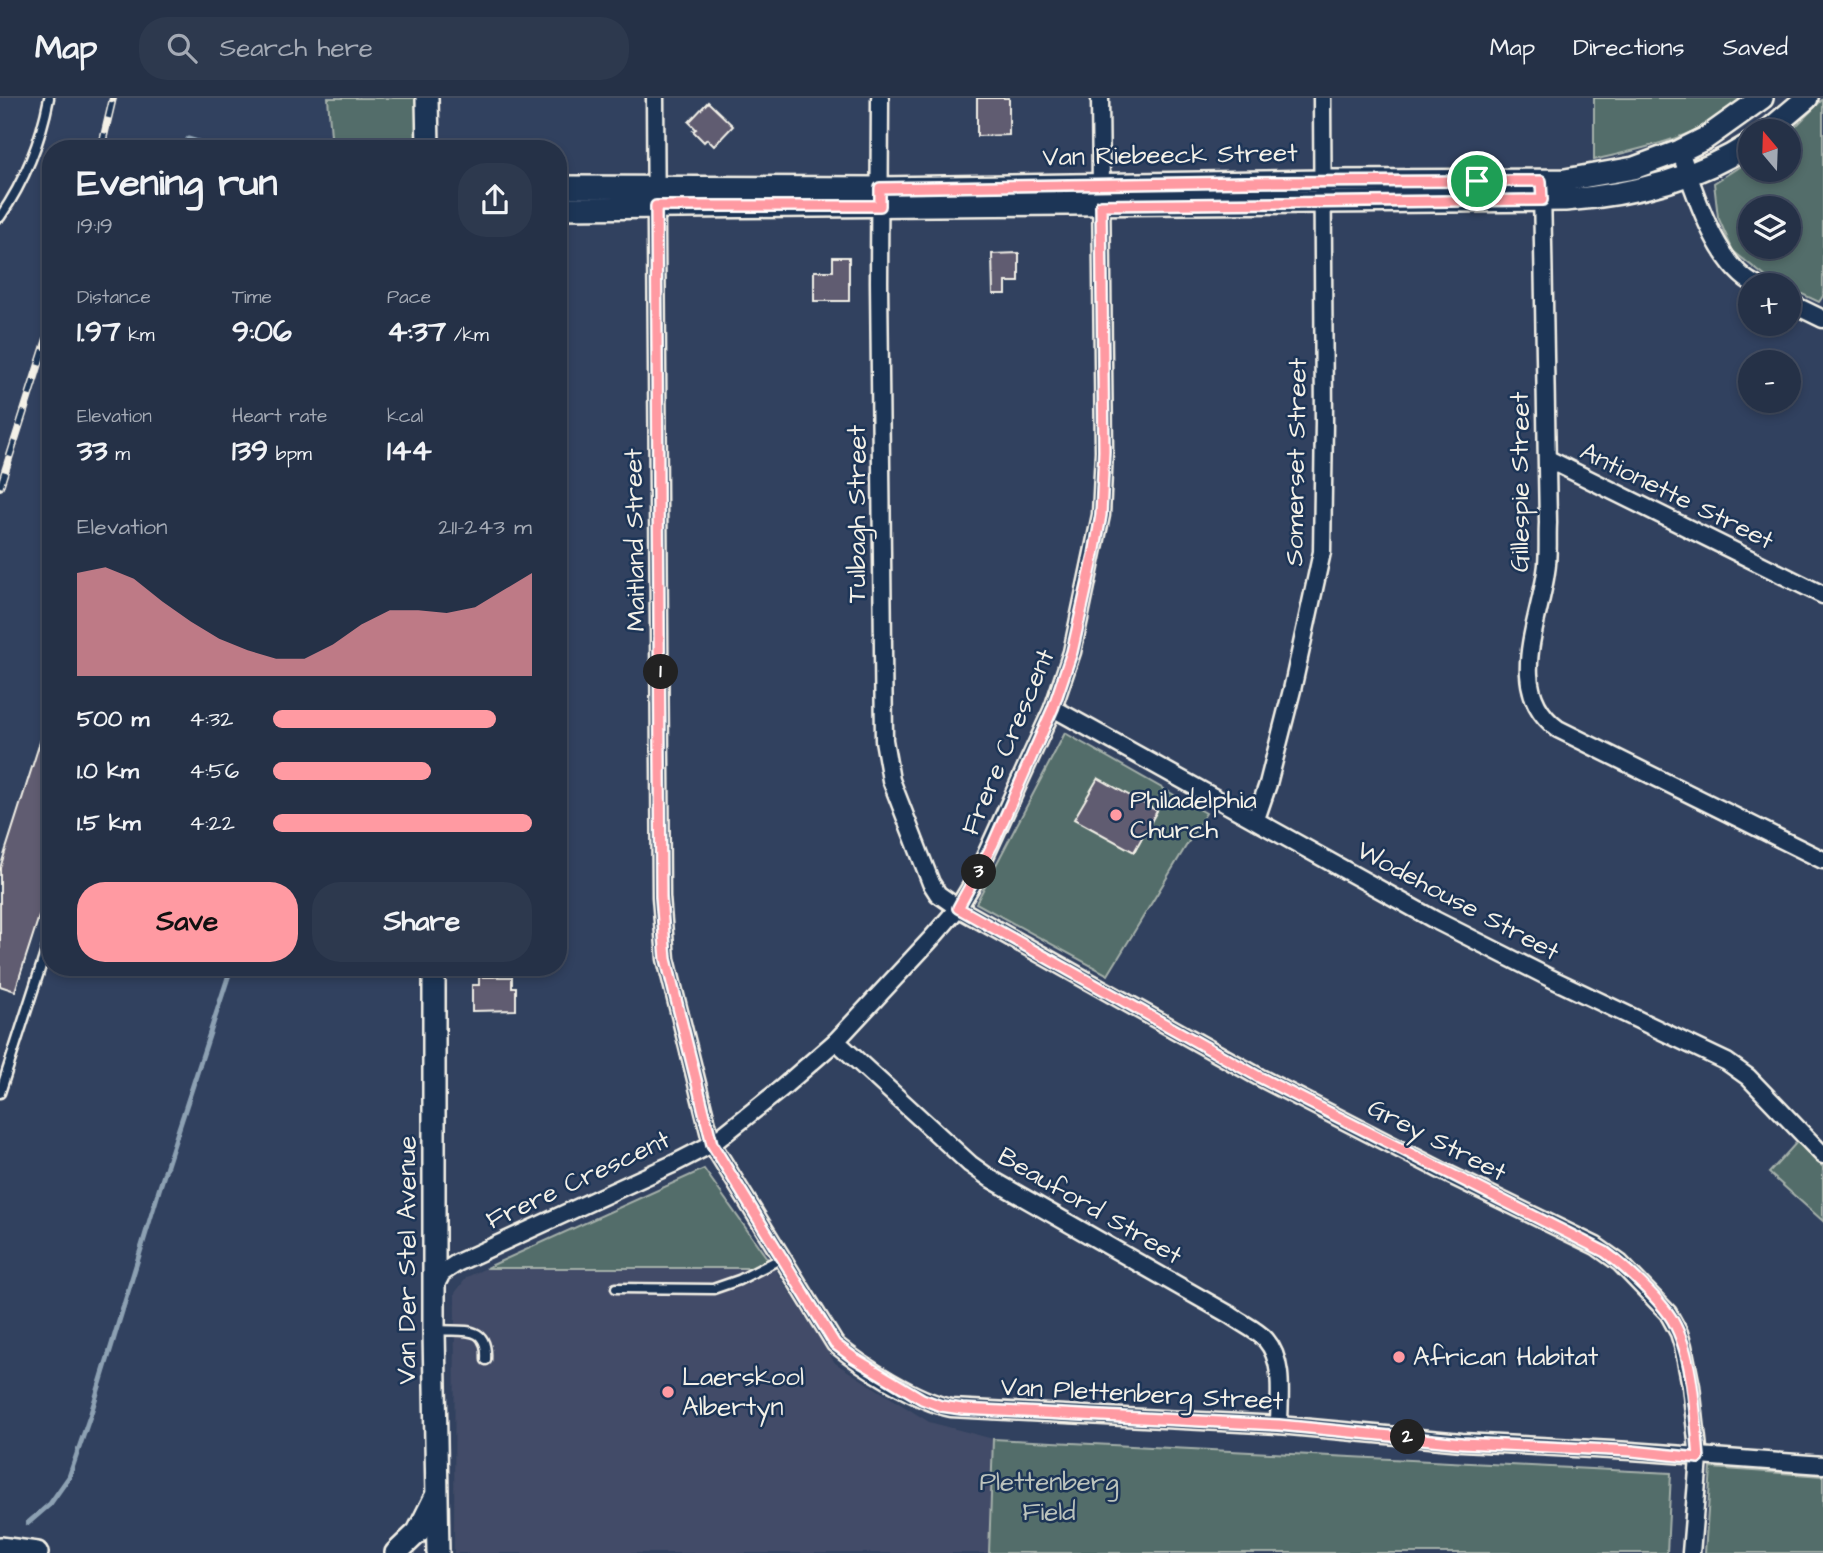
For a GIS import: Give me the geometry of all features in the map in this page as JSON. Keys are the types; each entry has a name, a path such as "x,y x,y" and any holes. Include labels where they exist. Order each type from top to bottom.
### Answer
{"street":[{"path":"427,98 428,140"},
{"name":"Maitland Street","path":"655,98 662,931 666,959 712,1144"},
{"name":"Tulbagh Street","path":"880,98 881,541 885,755 895,791 930,883 938,894 958,908"},
{"name":"Frere Crescent","path":"433,1290 442,1273 457,1263 712,1144 836,1041 894,981 958,908 993,844 1053,708 1072,652 1101,515 1104,451 1100,98"},
{"name":"Somerset Street","path":"1256,819 1268,784 1292,690 1322,552 1322,98"},
{"name":"Van Riebeeck Street","path":"1100,194 1322,203 1542,190 1564,180 1634,168 1680,151 1727,125 1762,98"},
{"path":"1782,119 1807,98"},
{"name":"Van Riebeeck Street","path":"567,188 656,196 880,197 1100,194 1322,181 1542,190 1584,198 1625,193 1689,175 1738,150"},
{"path":"1680,151 1711,229 1740,273"},
{"name":"Gillespie Street","path":"1542,190 1548,459 1547,570 1528,661 1533,698 1544,717 1558,729 1823,860"},
{"name":"Van Riebeeck Street","path":"567,207 656,196"},
{"path":"1801,308 1823,318"},
{"name":"Antionette Street","path":"1548,459 1823,596"},
{"name":"Wodehouse Street","path":"1053,708 1446,926 1727,1062 1748,1077 1820,1146"},
{"name":"Grey Street","path":"958,908 1259,1077 1605,1252 1620,1263 1668,1313 1679,1333 1688,1364 1699,1458 1691,1553"},
{"name":"Van Der Stel Avenue","path":"434,976 433,1290 438,1553"},
{"name":"Beauford Street","path":"836,1041 951,1147 991,1179 1230,1315 1263,1337 1273,1351 1276,1363 1279,1425"},
{"name":"Van Plettenberg Street","path":"712,1144 836,1346 933,1404 962,1409 1279,1425 1462,1443 1632,1451 1823,1465"},
{"path":"396,1553 418,1532 436,1495"},
{"path":"0,1548 37,1553"}],"lane":[{"path":"0,217 25,174 45,120 49,98"},
{"path":"0,1093 42,963"},
{"path":"616,1288 713,1289 739,1280 782,1258"},
{"path":"434,1330 478,1334 486,1341 486,1360"}],"shaded area":[{"name":"Laerskool Albertyn","path":"486,1268 774,1268 835,1363 929,1422 993,1439 989,1553 454,1553 455,1293 467,1277"}],"green space":[{"path":"328,98 427,98 428,140 331,140"},
{"path":"1594,98 1744,98 1711,122 1674,139 1594,160"},
{"path":"1823,99 1823,296 1819,302 1801,294 1801,273 1761,273 1743,259 1801,259 1801,196 1738,196 1738,255 1733,251 1718,217 1714,183 1738,168 1738,182 1801,182 1801,121"},
{"path":"1065,733 1206,813 1108,975 976,903"},
{"path":"1797,1142 1823,1167 1823,1221 1769,1173"},
{"path":"704,1169 774,1268 486,1268"},
{"name":"Plettenberg Field","path":"993,1439 1671,1473 1667,1553 989,1553"},
{"path":"1711,1468 1823,1476 1823,1553 1705,1553"}],"building":[{"path":"977,98 1009,98 1009,135 977,136"},
{"path":"708,102 733,126 714,146 707,139 704,142 693,131 696,129 689,122"},
{"path":"1019,253 1019,282 1006,282 1006,294 993,294 992,254"},
{"path":"833,257 849,257 849,301 814,301 814,271 833,271"},
{"path":"42,736 42,907 15,991 0,986 0,868"},
{"name":"Philadelphia Church","path":"1098,778 1157,811 1134,852 1074,819"},
{"path":"479,977 512,977 512,987 516,987 516,1010 472,1011 472,985 479,985"}],"waterway":[{"path":"28,1523 50,1504 69,1477 228,976"}],"railway":[{"path":"103,140 113,98"},
{"path":"0,487 42,354"}],"place":[{"name":"Philadelphia Church","path":"1116,815"},
{"name":"African Habitat","path":"1399,1357"},
{"name":"Laerskool Albertyn","path":"668,1392"}],"route":[{"path":"1477,181 1541,181 1542,200 1101,205 1104,451 1101,515 1094,555 1072,652 1053,708 993,844 958,908 1259,1077 1596,1246 1620,1263 1668,1313 1679,1333 1688,1364 1699,1458 1632,1451 1462,1443 1279,1425 962,1409 933,1404 884,1377 835,1344 712,1144 666,959 661,897 656,206 880,206 880,188 1477,181"}]}
